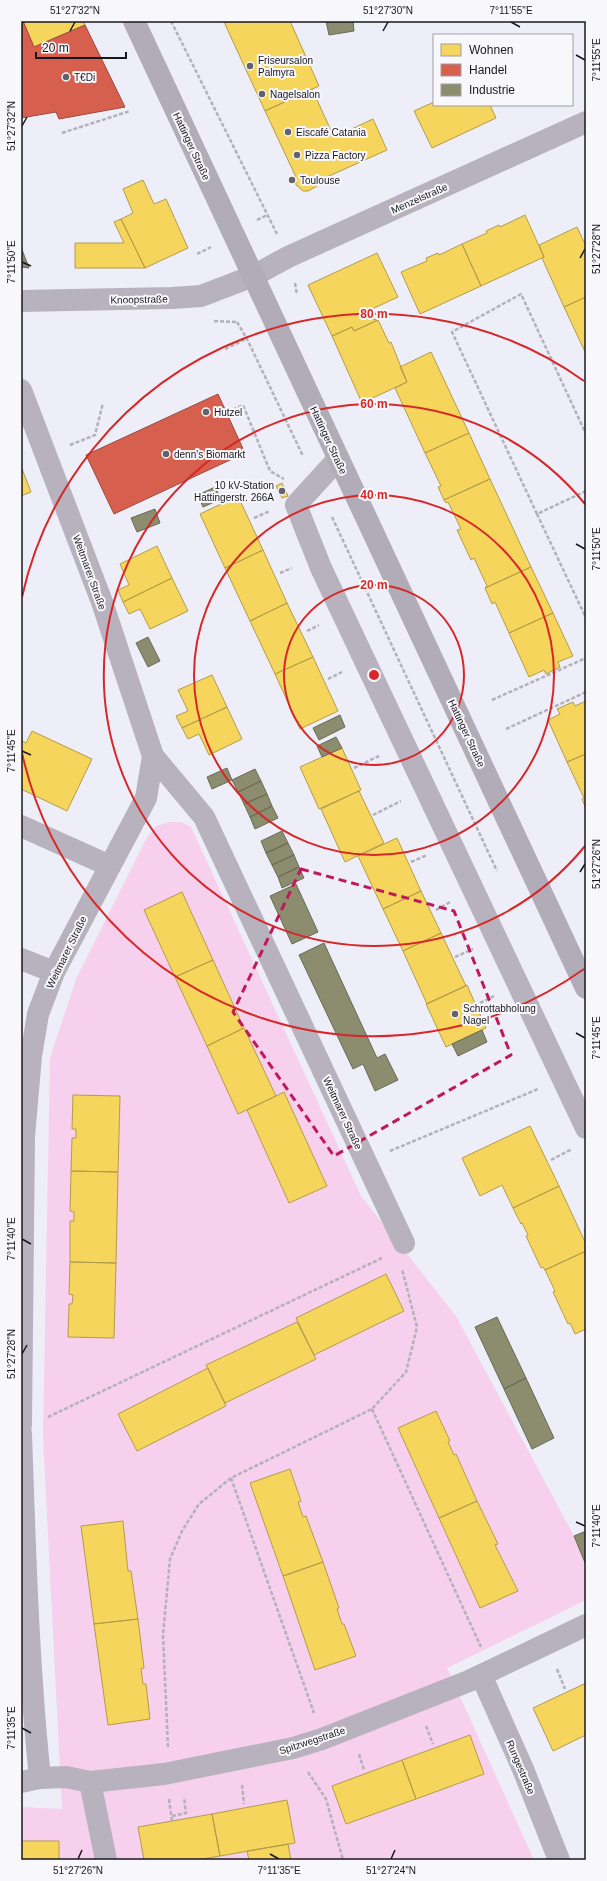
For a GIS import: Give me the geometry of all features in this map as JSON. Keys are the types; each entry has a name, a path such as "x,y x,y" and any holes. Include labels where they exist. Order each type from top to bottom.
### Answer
{"main road":[{"name":"Hattinger Straße","path":"134,21 338,459 474,744 586,988"}],"street":[{"name":"Menzelstraße","path":"253,276 288,257 584,129"},
{"name":"Knoopstraße","path":"21,301 201,296 253,276"},
{"name":"Weitmarer Straße","path":"21,390 102,602 153,756 204,817 404,1243"},
{"path":"338,459 296,505 321,568 563,1079 582,1136"},
{"name":"Weitmarer Straße","path":"21,1425 25,1129 31,1056 38,1014 54,972 146,798 153,756"},
{"path":"21,826 110,866"},
{"path":"21,960 54,972"},
{"path":"21,1433 26,1590 35,1723 31,1780"},
{"name":"Spitzwegstraße","path":"31,1780 66,1777 90,1782 169,1774 293,1748 322,1739 486,1673 586,1625"},
{"name":"Rungestraße","path":"486,1673 559,1860"},
{"path":"90,1782 106,1860"}],"path":[{"path":"171,21 279,238"},
{"path":"62,133 130,111"},
{"path":"258,220 267,215"},
{"path":"197,254 210,247"},
{"path":"586,434 521,294 452,332 586,618"},
{"path":"208,321 237,322 247,339 316,483 499,877"},
{"path":"225,349 251,337"},
{"path":"46,454 95,435 103,403"},
{"path":"227,412 243,405 270,471 284,479 296,505"},
{"path":"537,514 586,491"},
{"path":"492,700 586,658"},
{"path":"506,729 586,692"},
{"path":"365,1161 563,1079"},
{"path":"551,1160 582,1136"},
{"path":"169,1774 163,1635 170,1560 182,1531 200,1504 231,1478 372,1409 406,1372 417,1327 402,1270 404,1243"},
{"path":"47,1417 378,1260 404,1243"},
{"path":"372,1409 486,1673"},
{"path":"231,1478 322,1739"},
{"path":"293,1748 326,1799 343,1860"},
{"path":"169,1801 172,1821"}],"highlighted area":[{"path":"301,869 454,911 511,1055 334,1156 233,1012"}],"shaded area":[{"path":"169,822 182,822 191,827 361,1196 456,1316 574,1536 586,1565 586,1600 447,1668 534,1860 21,1860 21,1807 62,1809 43,1437 50,1058 76,979 145,841 156,826"}],"building: Wohnen":[{"path":"23,21 83,21 85,25 34,47"},
{"path":"290,21 319,86 265,111 224,22"},
{"path":"312,89 334,137 373,119 387,150 318,181 317,186 308,191 303,191 296,185 295,175 265,111"},
{"path":"433,102 433,106 490,106 496,118 432,148 414,111"},
{"path":"143,180 154,204 166,199 188,248 145,268 121,219 133,213 123,189"},
{"path":"525,215 544,257 481,286 462,244 487,233 486,231 499,225 500,227"},
{"path":"121,219 145,268 75,268 75,243 124,243 114,222"},
{"path":"577,227 586,246 586,297 564,307 542,258 544,257 539,245"},
{"path":"462,244 481,286 420,314 401,272 427,261 426,258 438,253 439,255"},
{"path":"377,253 398,297 372,309 368,316 369,318 378,320 354,331 352,327 332,336 308,285"},
{"path":"586,297 586,354 564,307"},
{"path":"378,320 389,343 391,342 407,382 362,403 332,336 352,327 354,331"},
{"path":"431,352 469,433 425,453 395,388 407,382 400,367"},
{"path":"469,433 490,479 444,500 438,487 441,486 425,453"},
{"path":"21,466 31,492 21,496"},
{"path":"490,479 531,567 485,588 487,586 474,558 471,560 457,530 461,529 448,502 446,503 444,500"},
{"name":"10 kV-Station Hattingerstr. 266A","path":"282,483 288,496 282,498 276,486"},
{"path":"238,496 263,550 225,568 200,514"},
{"path":"157,546 172,578 123,602 118,590 129,585 120,564"},
{"path":"263,550 287,603 250,621 225,568"},
{"path":"531,567 553,613 509,633 495,602 492,604 485,588"},
{"path":"172,578 188,611 150,629 140,609 129,614 123,602"},
{"path":"287,603 313,657 275,674 250,621"},
{"path":"553,613 573,656 558,662 560,667 546,674 544,670 529,677 509,633"},
{"path":"313,657 338,711 300,729 275,674"},
{"path":"212,675 227,707 182,728 176,716 188,711 178,690"},
{"path":"586,701 586,754 567,762 548,720 560,714 557,709 573,702 575,706"},
{"path":"227,707 242,739 209,755 199,734 188,739 182,728"},
{"path":"32,731 92,759 67,811 21,789 21,740 26,743"},
{"path":"342,748 361,790 319,809 300,767"},
{"path":"586,754 586,809 582,799 584,798 567,762"},
{"path":"359,791 384,843 345,862 321,809"},
{"path":"397,838 421,891 383,909 358,856"},
{"path":"421,891 441,933 403,951 383,909"},
{"path":"182,892 213,960 175,977 144,910"},
{"path":"441,933 466,986 427,1004 403,951"},
{"path":"213,960 244,1028 207,1046 175,977"},
{"path":"467,985 486,1028 446,1047 426,1004"},
{"path":"244,1028 276,1096 238,1114 207,1046"},
{"path":"284,1092 327,1186 289,1203 247,1110"},
{"path":"73,1095 120,1096 118,1172 71,1171 72,1138 76,1138 76,1129 72,1129"},
{"path":"530,1126 559,1186 513,1208 502,1185 480,1196 462,1158"},
{"path":"71,1171 118,1172 116,1263 70,1262 70,1221 74,1221 74,1212 70,1211"},
{"path":"559,1186 586,1244 586,1251 545,1270 543,1267 541,1268 526,1236 528,1235 513,1208"},
{"path":"586,1251 586,1329 575,1334 570,1323 568,1324 553,1292 555,1291 545,1270"},
{"path":"70,1262 116,1263 114,1338 68,1337 69,1304 72,1304 73,1295 69,1294"},
{"path":"386,1274 404,1311 314,1355 296,1318"},
{"path":"297,1322 316,1359 225,1403 206,1365"},
{"path":"208,1368 226,1406 137,1451 118,1414"},
{"path":"436,1411 450,1441 448,1442 454,1455 456,1454 477,1501 439,1518 398,1428"},
{"path":"290,1469 301,1501 298,1502 303,1517 306,1516 323,1562 283,1576 250,1483"},
{"path":"477,1501 498,1544 495,1545 518,1591 480,1608 439,1518"},
{"path":"123,1521 128,1571 131,1571 138,1619 94,1624 81,1526"},
{"path":"323,1562 339,1608 337,1609 342,1624 344,1624 356,1656 315,1670 283,1576"},
{"path":"138,1619 144,1668 141,1669 143,1684 146,1684 150,1719 108,1725 94,1624"},
{"path":"586,1683 586,1735 553,1751 533,1708"},
{"path":"470,1735 484,1774 416,1799 402,1760"},
{"path":"402,1760 416,1799 346,1824 332,1786"},
{"path":"287,1800 295,1843 220,1856 212,1814"},
{"path":"212,1814 220,1856 197,1860 144,1860 138,1827"},
{"path":"21,1841 59,1841 59,1860 21,1860"},
{"path":"288,1844 291,1860 249,1860 247,1851"}],"building: Handel":[{"name":"T€Di","path":"23,21 34,47 85,25 125,107 59,119 56,112 21,118 21,22"},
{"name":"denn's Biomarkt","path":"218,394 245,453 114,514 86,455"}],"building: Industrie":[{"path":"326,21 353,21 354,31 329,35"},
{"path":"21,247 29,268 21,267"},
{"path":"215,487 221,499 203,507 198,495"},
{"path":"155,509 160,523 137,532 131,518"},
{"path":"148,637 160,661 148,667 136,643"},
{"path":"340,715 345,727 319,740 313,728"},
{"path":"336,737 342,748 322,757 317,746"},
{"path":"227,768 232,780 212,789 207,777"},
{"path":"255,769 261,781 238,792 232,780"},
{"path":"261,781 267,794 244,804 238,792"},
{"path":"267,794 272,806 250,817 244,804"},
{"path":"272,806 278,818 255,829 250,817"},
{"path":"282,831 288,843 266,853 261,841"},
{"path":"288,843 294,855 272,865 266,853"},
{"path":"294,855 299,867 278,877 272,865"},
{"path":"299,867 304,878 282,888 278,877"},
{"path":"296,884 318,932 292,944 270,896"},
{"path":"324,943 377,1058 385,1054 398,1080 375,1091 363,1064 353,1069 299,955"},
{"path":"482,1030 487,1042 458,1056 452,1044"},
{"path":"497,1317 526,1378 504,1389 475,1327"},
{"path":"526,1378 554,1438 532,1449 504,1389"},
{"path":"586,1531 586,1565 574,1536"}],"tram line":[{"path":"128,21 586,1001"},
{"path":"140,21 586,974"}],"place":[{"name":"Friseursalon Palmyra","path":"250,66"},
{"name":"T€Di","path":"66,77"},
{"name":"Nagelsalon","path":"262,94"},
{"name":"Eiscafé Catania","path":"288,132"},
{"name":"Pizza Factory","path":"297,155"},
{"name":"Toulouse","path":"292,180"},
{"name":"Hutzel","path":"206,412"},
{"name":"denn's Biomarkt","path":"166,454"},
{"name":"10 kV-Station Hattingerstr. 266A","path":"282,491"},
{"name":"Schrottabholung Nagel","path":"455,1014"}]}
